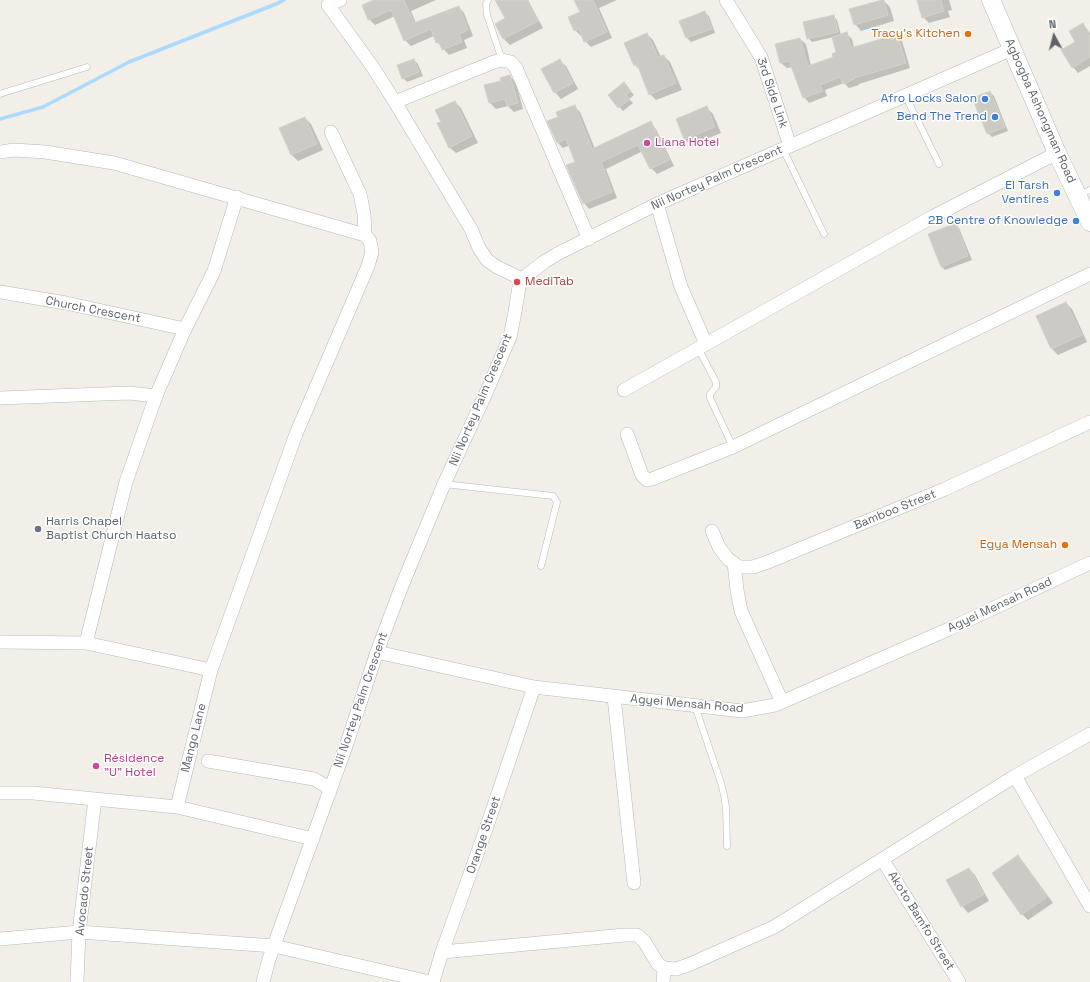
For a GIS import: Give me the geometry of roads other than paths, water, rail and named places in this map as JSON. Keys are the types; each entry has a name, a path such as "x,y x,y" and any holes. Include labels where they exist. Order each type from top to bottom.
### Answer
{"street":[{"name":"3rd Side Link","path":"726,0 761,57 787,147"},
{"name":"Agbogba Ashongman Road","path":"991,0 1057,153 1084,193 1090,222"},
{"path":"334,2 471,229 479,248 487,260 497,267 522,279"},
{"name":"Nii Nortey Palm Crescent","path":"262,982 330,792 377,652 401,588 444,484 510,337 519,287 522,279 544,262 657,204 1012,50"},
{"path":"395,102 494,62 502,60 511,62 516,68 589,239"},
{"name":"Mango Lane","path":"177,807 211,670 296,434 368,266 372,252 370,241 365,235 364,214 360,194 331,132"},
{"path":"0,152 14,150 45,152 114,163 237,197 365,235"},
{"path":"624,390 934,216 1057,153"},
{"path":"86,643 126,482 156,396 185,329 214,271 237,197"},
{"path":"657,204 681,287 702,346"},
{"path":"626,434 642,476 647,480 652,479 733,446 1090,274"},
{"name":"Church Crescent","path":"0,292 185,329"},
{"path":"0,398 129,393 156,396"},
{"name":"Bamboo Street","path":"734,563 739,567 753,566 768,562 946,489 1090,422"},
{"path":"712,530 719,547 728,559 734,563 736,590 741,612 782,702"},
{"name":"Agyei Mensah Road","path":"377,652 534,687 742,711 775,705 949,629 1090,564"},
{"path":"0,642 86,643 211,670"},
{"name":"Orange Street","path":"433,982 442,952 488,825 534,687"},
{"path":"614,697 634,883"},
{"path":"442,952 637,935 644,941 658,964 664,968 676,969 688,965 774,927 1015,776 1090,734"},
{"path":"208,760 314,779 326,786 330,792"},
{"path":"1015,776 1090,906"},
{"path":"0,793 33,793 177,807 313,839"},
{"name":"Avocado Street","path":"77,982 79,932 95,799"},
{"name":"Akoto Bamfo Street","path":"882,859 959,982"},
{"path":"0,939 79,932 274,946 430,982"},
{"path":"662,982 664,968"}],"lane":[{"path":"488,0 486,4 487,15 502,60"},
{"path":"0,94 88,66"},
{"path":"905,96 939,164"},
{"path":"787,147 824,234"},
{"path":"702,346 716,382 716,387 710,394 710,398 733,446"},
{"path":"444,484 553,496 557,502 541,566"},
{"path":"695,706 724,796 726,807 727,846"}],"waterway":[{"path":"0,119 43,107 129,62 284,0"}],"place":[{"name":"Tracy's Kitchen","path":"968,34"},
{"name":"Afro Locks Salon","path":"985,99"},
{"name":"Bend The Trend","path":"995,117"},
{"name":"Liana Hotel","path":"647,143"},
{"name":"El Tarsh Ventires","path":"1057,193"},
{"name":"2B Centre of Knowledge","path":"1076,221"},
{"name":"MediTab","path":"517,282"},
{"name":"Harris Chapel Baptist Church Haatso","path":"38,529"},
{"name":"Egya Mensah","path":"1065,545"},
{"name":"Résidence \"U\" Hotel","path":"96,766"}]}
